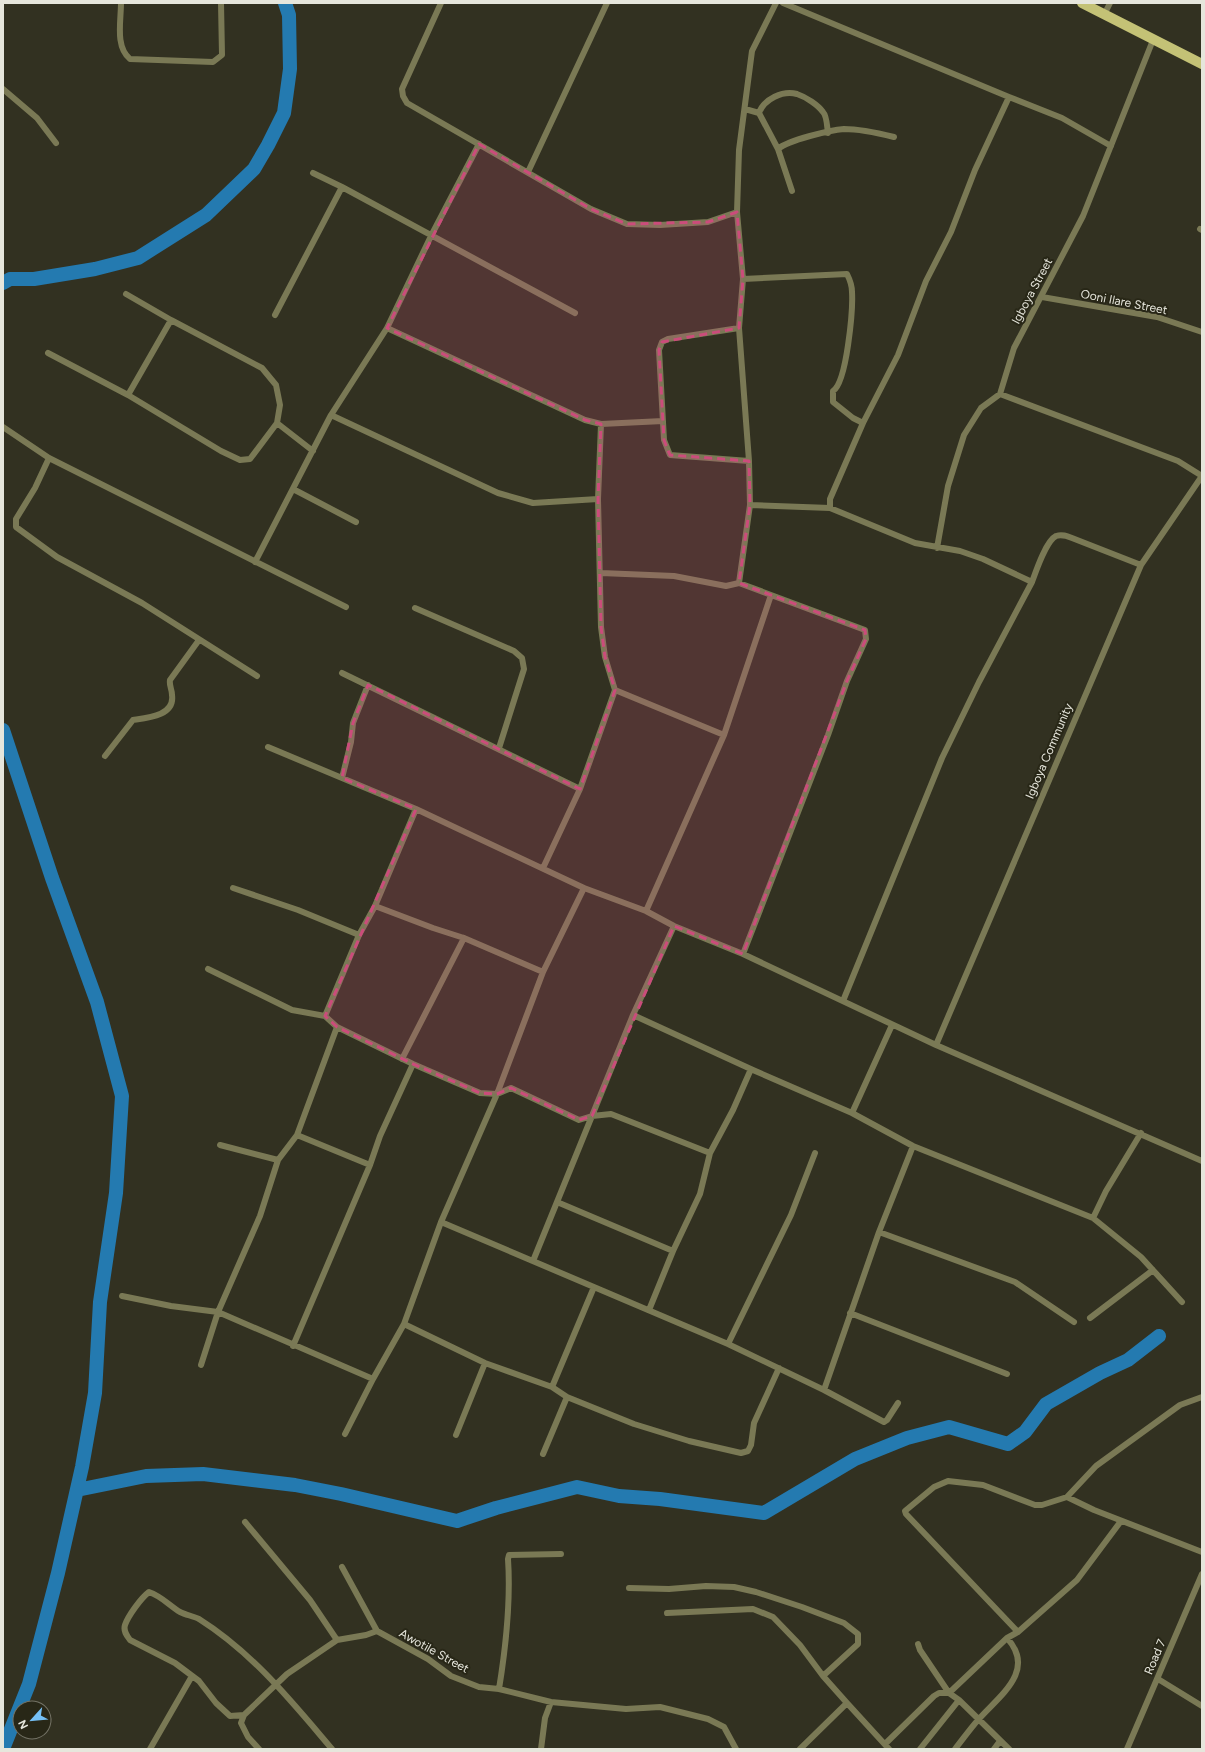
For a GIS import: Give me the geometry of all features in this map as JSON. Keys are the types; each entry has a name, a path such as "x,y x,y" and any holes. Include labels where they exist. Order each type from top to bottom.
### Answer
{"main road":[{"path":"1082,3 1202,64"}],"street":[{"path":"121,3 121,46 124,54 130,59 213,62 222,55 221,3"},
{"path":"441,3 402,89 403,96 407,102 591,209 627,224 660,225 708,222 737,212"},
{"path":"528,172 607,3"},
{"path":"739,583 750,505 749,462 739,328 743,279 737,212 739,150 752,51 774,4 783,3 1062,118 1111,146"},
{"path":"1104,15 1110,3"},
{"name":"Igboya Street","path":"1000,394 1014,348 1083,216 1153,40"},
{"path":"3,89 37,118 56,143"},
{"path":"792,191 778,149 759,113 761,106 769,99 784,94 797,94 812,102 824,113 828,133"},
{"path":"830,508 830,499 863,423 898,355 926,281 950,232 975,170 1009,97"},
{"path":"745,109 759,113"},
{"path":"778,149 782,145 800,138 843,129 870,131 894,137"},
{"path":"255,562 332,415 387,328 431,236 479,144"},
{"path":"313,173 342,187 575,312"},
{"path":"275,315 342,187"},
{"path":"743,279 847,274 852,292 850,326 844,370 836,389 833,391 833,402 853,418 863,423"},
{"path":"48,353 128,395 221,451 240,460 250,459 277,423 280,405 276,385 262,368 171,320 126,294"},
{"name":"Ooni Ilare Street","path":"1042,297 1158,317 1202,332"},
{"path":"128,395 171,320"},
{"path":"387,328 585,420 601,424 663,421"},
{"path":"739,328 668,339 662,342 659,350 664,440 670,455 749,462"},
{"path":"937,548 948,486 964,435 981,408 1000,394 1178,461 1202,476"},
{"path":"332,415 498,493 533,503 598,499"},
{"path":"277,423 313,451"},
{"path":"543,868 580,788 615,690 605,657 601,627 601,573 598,499 601,424"},
{"path":"3,426 49,458 346,607"},
{"path":"49,458 35,488 16,518 16,527 57,557 142,603 257,676"},
{"name":"Igboya Community","path":"936,1045 1140,565 1202,476"},
{"path":"293,489 356,522"},
{"path":"750,505 830,508 915,543 960,551 983,559 1032,582"},
{"path":"843,1001 942,758 979,682 1032,582 1046,550 1054,538 1063,535 1140,565"},
{"path":"601,573 674,576 726,586 739,583 865,630 866,639 847,681 828,735 743,954"},
{"path":"646,911 724,735 771,595"},
{"path":"415,608 514,651 522,658 524,669 498,748"},
{"path":"105,756 133,720 160,716 171,704 173,696 169,685 170,680 199,640"},
{"path":"342,673 580,788"},
{"path":"342,778 351,742 353,723 368,685"},
{"path":"615,690 724,735"},
{"path":"268,746 416,809 584,888 646,911 674,926 743,954 936,1045 1141,1133 1202,1161"},
{"path":"325,1016 360,936 375,906 416,809"},
{"path":"233,888 298,910 360,936"},
{"path":"345,1434 373,1379 404,1324 441,1222 497,1094 543,972 584,888"},
{"path":"375,906 464,938 543,972"},
{"path":"533,1261 633,1015 674,926"},
{"path":"402,1059 464,938"},
{"path":"208,969 292,1010 325,1016 337,1027 402,1059 480,1093 497,1094 511,1088 579,1120 592,1116 611,1114 710,1153"},
{"path":"633,1015 852,1113 913,1146 1093,1218 1140,1257 1182,1302"},
{"path":"852,1113 892,1024"},
{"path":"201,1365 218,1312 260,1216 278,1160 297,1135 337,1027"},
{"path":"293,1346 370,1165 380,1136 413,1064"},
{"path":"649,1310 673,1251 700,1194 710,1153 734,1110 751,1069"},
{"path":"1093,1218 1106,1191 1141,1133"},
{"path":"297,1135 370,1165"},
{"path":"220,1145 278,1160"},
{"path":"824,1390 879,1232 913,1146"},
{"path":"728,1344 791,1215 814,1153"},
{"path":"557,1202 673,1251"},
{"path":"441,1222 728,1344 824,1390 884,1422 888,1420 898,1403"},
{"path":"879,1232 1015,1282 1074,1322"},
{"path":"1090,1318 1153,1270"},
{"path":"552,1387 594,1287"},
{"path":"122,1296 171,1306 218,1312 293,1346 373,1379"},
{"path":"850,1313 1006,1374"},
{"path":"404,1324 485,1363 552,1387 567,1397 641,1426 689,1441 741,1453 748,1451 751,1445 754,1423 779,1368"},
{"path":"456,1435 485,1363"},
{"path":"543,1454 567,1397"},
{"path":"1018,1632 945,1557 906,1514 905,1511 916,1499 948,1480 983,1485 1035,1505 1042,1505 1067,1497 1096,1466 1180,1405 1202,1397"},
{"path":"1067,1497 1121,1521 1202,1552"},
{"path":"667,1613 753,1609 773,1617 800,1645 823,1676 887,1747 934,1696 939,1693 949,1692 1007,1638 1018,1632 1077,1580 1121,1521"},
{"path":"245,1522 310,1600 337,1640"},
{"path":"499,1689 504,1663 510,1592 509,1555 561,1554"},
{"path":"260,1749 248,1737 241,1723 244,1714 287,1674 337,1640 366,1636 377,1631 342,1567"},
{"name":"Road 7","path":"1127,1749 1202,1574"},
{"path":"629,1588 669,1589 706,1586 734,1586 789,1602 844,1623 858,1634 858,1644 823,1676"},
{"path":"244,1714 230,1716 216,1703 199,1681 175,1663 130,1640 125,1633 125,1626 142,1597 149,1592 157,1595 180,1612 198,1618 238,1646 276,1684 332,1749"},
{"name":"Awotile Street","path":"377,1631 428,1659 451,1676 479,1687 499,1689 551,1702 626,1708 660,1707 708,1719 724,1726 736,1749"},
{"path":"956,1749 978,1720 1012,1684 1018,1667 1017,1653 1014,1646 1007,1638"},
{"path":"918,1644 920,1650 949,1692 960,1700 978,1720 1009,1749"},
{"path":"150,1749 192,1676"},
{"path":"1158,1678 1202,1706"},
{"path":"920,1749 960,1700"},
{"path":"541,1749 545,1718 551,1702"},
{"path":"800,1749 847,1703"},
{"path":"994,1749 1000,1741"}],"highlighted area":[{"path":"479,144 591,209 627,224 708,222 737,212 743,279 739,328 662,342 659,350 664,440 670,455 749,461 750,505 739,583 865,630 866,639 847,681 743,954 674,926 592,1116 579,1120 511,1088 497,1094 480,1093 413,1064 337,1027 325,1016 416,809 342,778 353,723 368,685 580,789 615,690 605,657 601,627 598,499 601,424 585,420 387,328"}],"waterway":[{"path":"3,283 10,279 34,279 95,269 138,258 206,215 254,169 284,113 290,69 289,15 285,3"},
{"path":"3,730 52,878 97,1002 122,1096 116,1193 100,1302 95,1393 82,1467 58,1573 29,1684 3,1749"},
{"path":"77,1490 146,1476 203,1474 295,1485 457,1521 496,1508 577,1487 619,1496 660,1499 764,1513 855,1459 907,1438 949,1427 1008,1444 1025,1432 1046,1404 1100,1373 1128,1360 1159,1336"}]}
